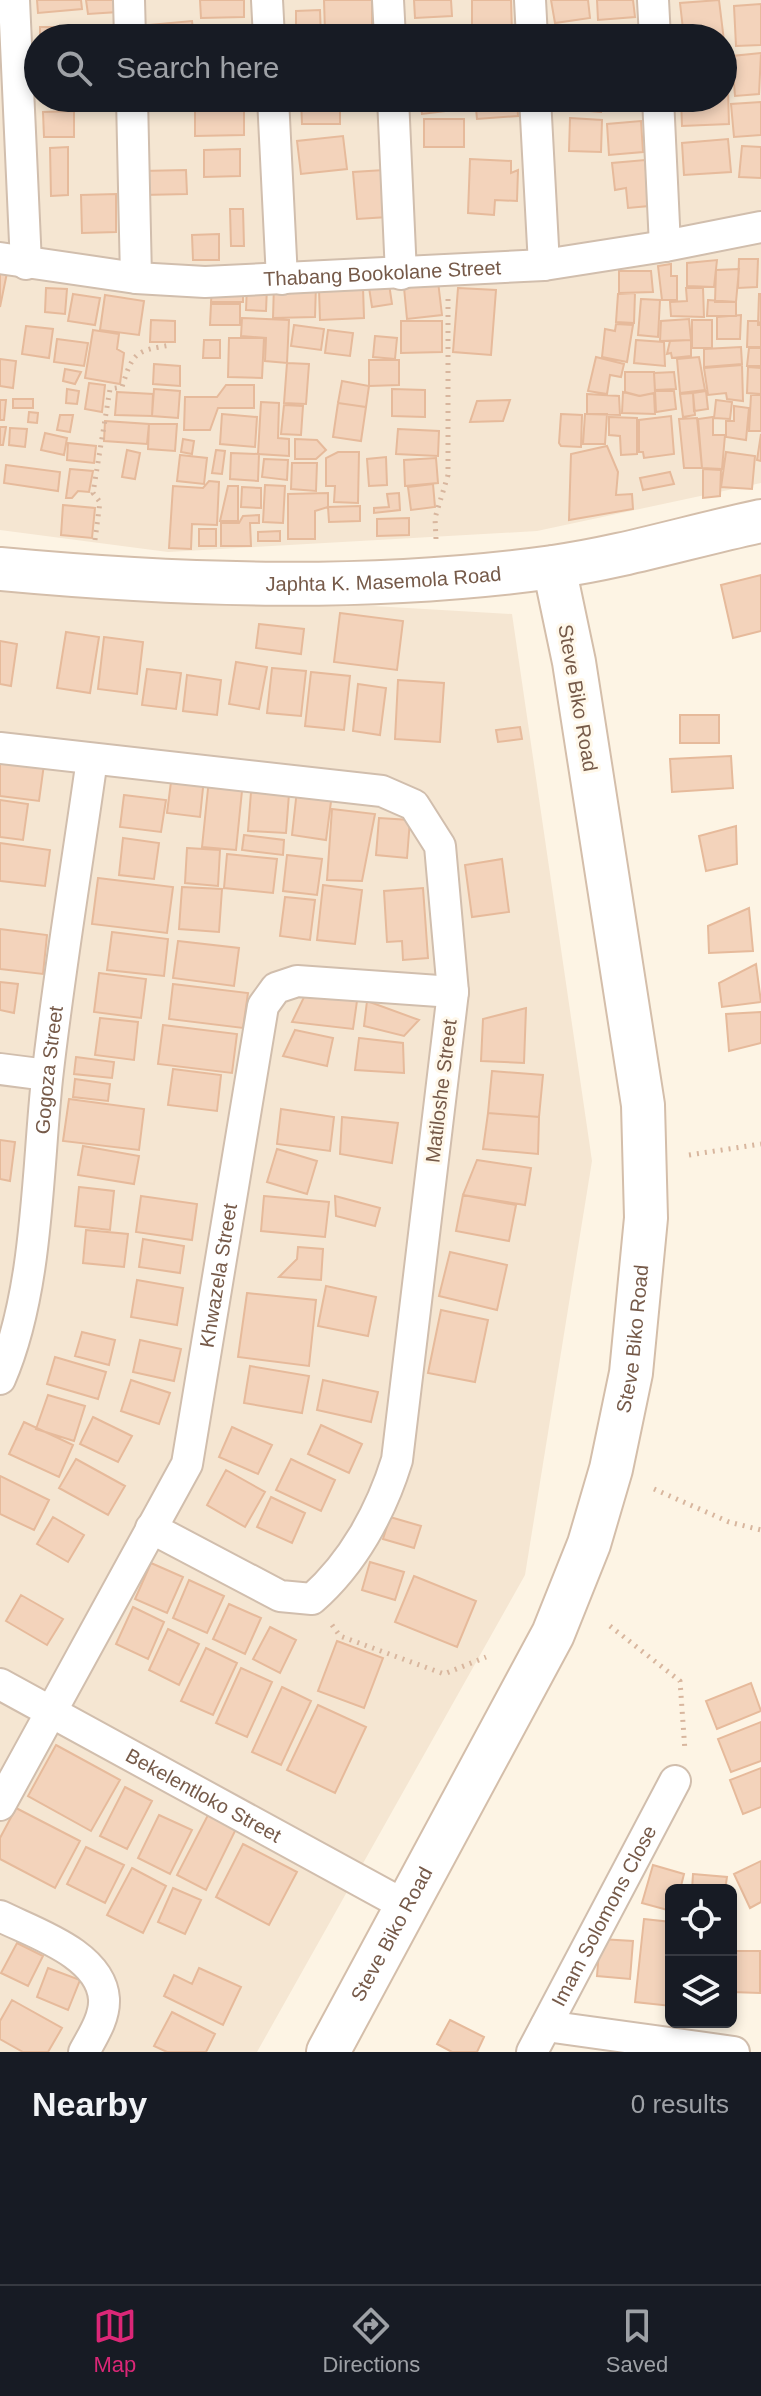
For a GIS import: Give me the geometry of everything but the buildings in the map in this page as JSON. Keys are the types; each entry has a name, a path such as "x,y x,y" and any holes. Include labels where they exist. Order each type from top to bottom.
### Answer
{"street":[{"path":"13,261 14,0"},
{"path":"129,0 130,24"},
{"path":"267,0 268,24"},
{"path":"388,0 389,24"},
{"path":"530,0 531,24"},
{"path":"653,0 654,24"},
{"path":"132,112 136,278"},
{"path":"274,112 282,279"},
{"path":"394,112 401,274"},
{"path":"536,112 544,265"},
{"path":"659,112 665,246"},
{"name":"Thabang Bookolane Street","path":"13,261 136,278 205,282 401,274 449,268 544,265 761,227"},
{"name":"Japhta K. Masemola Road","path":"0,569 235,583 405,579 554,567 651,550 761,521"},
{"name":"Steve Biko Road","path":"328,2052 546,1648 569,1598 611,1469 640,1316 646,1218 643,1105 574,662 554,567"},
{"name":"Matiloshe Street","path":"0,748 382,791 414,805 440,846 453,992 397,1460 386,1494 339,1574 312,1599"},
{"name":"Gogoza Street","path":"0,1379 11,1353 24,1300 47,1075 92,759"},
{"name":"Khwazela Street","path":"0,1805 187,1464 263,1006 276,988 297,981 453,992"},
{"path":"0,1069 47,1075"},
{"path":"151,1528 280,1596 312,1599"},
{"name":"Bekelentloko Street","path":"0,1684 406,1906"},
{"name":"Imam Solomons Close","path":"539,2039 675,1781"},
{"path":"0,1916 67,1951 92,1971 104,2000 99,2024 84,2052"},
{"path":"539,2039 734,2052"}],"path":[{"path":"436,540 435,518 448,475 449,268"},
{"path":"94,577 100,502 93,493 110,389 122,387 130,361 140,350 171,345"},
{"path":"689,1155 761,1144"},
{"path":"654,1489 729,1522 761,1530"},
{"path":"312,1599 340,1636 430,1670 444,1674 486,1657"},
{"path":"610,1626 680,1681 686,1756 675,1781"}],"shaded area":[{"path":"0,0 761,0 761,483 537,531 168,552 0,530"},
{"path":"0,584 512,614 592,1161 525,1575 257,2052 0,2052"}]}
